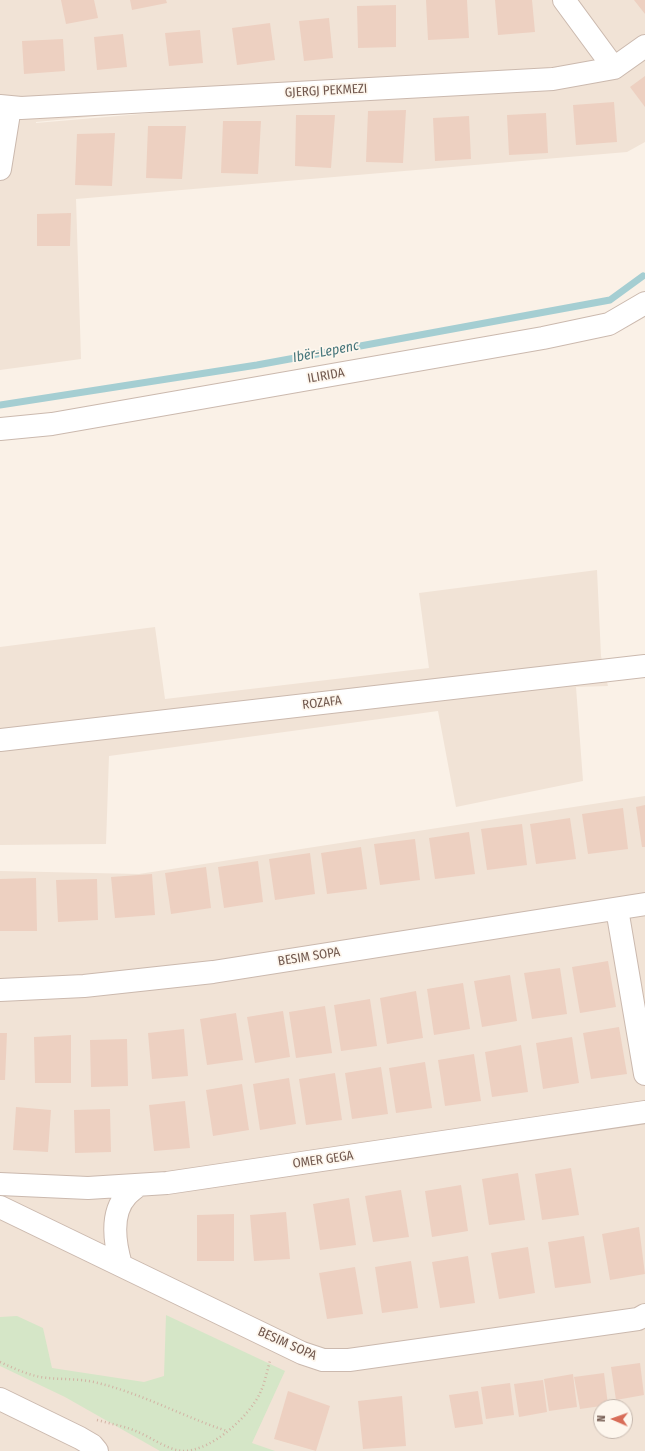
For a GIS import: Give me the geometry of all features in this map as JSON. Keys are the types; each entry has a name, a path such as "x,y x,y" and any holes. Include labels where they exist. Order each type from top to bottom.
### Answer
{"street":[{"path":"564,0 614,68"},
{"name":"GJERGJ PEKMEZI","path":"5,106 29,108 553,79 614,68 645,46"},
{"path":"0,169 5,106"},
{"name":"ILIRIDA","path":"0,429 52,424 543,338 609,324 645,303"},
{"name":"ROZAFA","path":"0,740 645,666"},
{"name":"BESIM SOPA","path":"0,990 84,986 213,972 645,904"},
{"path":"617,909 645,1074"},
{"name":"OMER GEGA","path":"0,1184 88,1188 167,1183 645,1112"},
{"path":"121,1265 116,1247 118,1212 126,1196 139,1185"},
{"name":"BESIM SOPA","path":"0,1207 276,1340 323,1360 349,1360 638,1318 645,1315"},
{"path":"0,1399 80,1438 92,1445 98,1451"}],"path":[{"path":"93,1419 136,1431 172,1448 182,1451 193,1450 208,1445 241,1420 261,1391 276,1340"},
{"path":"0,1362 17,1370 40,1377 97,1382 128,1391 204,1424 227,1431"}],"shaded area":[{"path":"0,0 645,0 645,142 627,152 76,199 81,359 0,370","holes":["443,88 36,123 327,94"]},
{"path":"597,570 601,656 608,686 576,687 583,781 456,807 438,711 109,756 106,844 0,845 0,647 155,627 165,699 429,668 419,593"},
{"path":"645,796 645,1451 0,1451 0,871 139,874"}],"green space":[{"path":"166,1315 285,1371 252,1443 275,1451 160,1451 65,1397 0,1366 0,1317 17,1316 43,1328 52,1368 144,1382 164,1376"}],"building":[{"path":"61,0 94,0 98,18 66,24"},
{"path":"130,0 166,0 167,3 132,10"},
{"path":"426,0 467,0 469,38 428,40"},
{"path":"495,0 532,0 535,32 498,35"},
{"path":"634,0 645,0 645,14"},
{"path":"396,5 396,47 358,48 357,6"},
{"path":"329,18 333,58 304,61 299,21"},
{"path":"270,23 275,60 237,65 232,28"},
{"path":"200,30 203,63 169,66 165,33"},
{"path":"123,34 127,67 97,70 94,37"},
{"path":"63,39 65,71 24,74 22,41"},
{"path":"645,76 645,107 630,87"},
{"path":"614,102 617,142 576,145 573,105"},
{"path":"406,110 403,163 366,162 368,111"},
{"path":"546,113 548,153 509,155 507,115"},
{"path":"296,115 335,115 331,168 295,166"},
{"path":"469,116 471,159 435,161 433,118"},
{"path":"223,121 261,121 258,174 221,173"},
{"path":"148,126 186,126 182,179 146,178"},
{"path":"115,133 112,186 75,185 77,134"},
{"path":"71,213 70,246 37,246 37,214"},
{"path":"645,805 645,847 642,847 636,807"},
{"path":"623,808 628,849 588,854 582,814"},
{"path":"570,818 576,859 536,864 530,824"},
{"path":"522,824 527,865 487,870 481,829"},
{"path":"469,832 475,874 435,879 429,838"},
{"path":"415,839 420,880 380,885 374,844"},
{"path":"361,847 367,889 327,894 321,853"},
{"path":"310,853 315,894 275,900 269,859"},
{"path":"258,861 263,902 224,908 218,867"},
{"path":"206,867 211,908 171,914 165,873"},
{"path":"152,874 155,915 115,918 111,877"},
{"path":"36,878 37,931 0,931 0,879"},
{"path":"97,879 98,920 58,922 56,880"},
{"path":"608,961 616,1007 580,1013 572,967"},
{"path":"560,968 567,1014 532,1019 524,973"},
{"path":"510,975 517,1021 482,1027 474,981"},
{"path":"463,983 470,1029 434,1035 427,989"},
{"path":"416,991 423,1038 387,1044 380,998"},
{"path":"370,999 377,1046 341,1051 334,1005"},
{"path":"325,1006 332,1053 296,1058 289,1012"},
{"path":"283,1011 290,1057 255,1063 247,1017"},
{"path":"236,1013 243,1060 207,1065 200,1019"},
{"path":"619,1027 627,1074 591,1079 583,1033"},
{"path":"184,1029 188,1076 152,1079 148,1033"},
{"path":"0,1033 7,1033 5,1080 0,1080"},
{"path":"71,1035 71,1083 35,1083 34,1037"},
{"path":"572,1037 579,1083 543,1089 536,1043"},
{"path":"127,1039 128,1086 91,1087 90,1040"},
{"path":"521,1045 528,1092 492,1097 485,1052"},
{"path":"474,1054 481,1101 445,1106 438,1060"},
{"path":"425,1062 432,1108 396,1113 389,1068"},
{"path":"381,1067 388,1114 352,1119 345,1073"},
{"path":"335,1073 342,1120 306,1125 299,1079"},
{"path":"289,1078 296,1124 260,1130 253,1084"},
{"path":"242,1084 249,1130 213,1136 206,1090"},
{"path":"185,1101 190,1148 154,1151 149,1105"},
{"path":"16,1107 51,1110 48,1152 13,1150"},
{"path":"110,1109 111,1152 75,1153 74,1110"},
{"path":"571,1168 579,1215 542,1220 535,1174"},
{"path":"518,1173 525,1220 489,1225 482,1179"},
{"path":"461,1185 468,1231 432,1237 425,1191"},
{"path":"401,1190 409,1237 373,1242 365,1196"},
{"path":"349,1198 356,1245 320,1250 313,1204"},
{"path":"286,1212 290,1259 254,1261 250,1215"},
{"path":"234,1214 234,1261 197,1261 197,1215"},
{"path":"639,1227 645,1274 610,1280 602,1234"},
{"path":"584,1236 591,1283 555,1288 548,1242"},
{"path":"528,1247 535,1293 499,1299 491,1253"},
{"path":"468,1256 475,1303 440,1308 432,1262"},
{"path":"411,1261 418,1308 382,1313 375,1267"},
{"path":"355,1267 363,1314 327,1319 319,1273"},
{"path":"640,1363 644,1395 616,1399 611,1367"},
{"path":"604,1373 607,1399 593,1399 593,1407 580,1409 574,1377"},
{"path":"573,1374 577,1407 549,1411 544,1379"},
{"path":"543,1380 547,1412 519,1417 514,1384"},
{"path":"510,1383 514,1415 486,1419 481,1387"},
{"path":"288,1391 330,1406 316,1451 274,1439"},
{"path":"478,1391 483,1424 455,1428 449,1395"},
{"path":"402,1396 406,1446 363,1449 358,1401"}],"waterway":[{"name":"Ibër-Lepenc","path":"0,405 257,365 610,300 643,276"}]}
